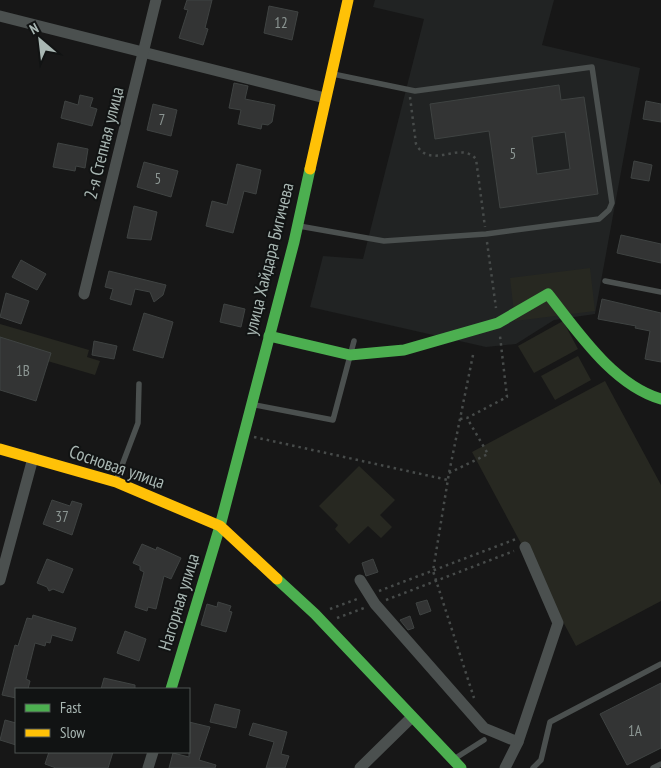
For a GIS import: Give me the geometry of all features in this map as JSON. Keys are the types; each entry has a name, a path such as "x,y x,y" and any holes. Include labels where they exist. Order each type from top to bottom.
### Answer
{"street":[{"name":"2-я Степная улица","path":"84,294 145,52 156,0"},
{"name":"улица Хайдара Бигичева","path":"220,526 297,226 348,0"},
{"path":"0,16 325,98"},
{"path":"269,336 350,355 404,350 498,323 548,294 577,332 615,369 644,394 661,399"},
{"name":"Сосновая улица","path":"0,449 116,482 220,526 324,623 457,764"},
{"path":"0,580 33,458"},
{"name":"Нагорная улица","path":"171,688 220,526"},
{"path":"504,768 518,742 558,623 523,543"},
{"path":"360,580 375,604 484,728 518,742"},
{"path":"360,768 412,717"},
{"path":"148,768 153,753"}],"lane":[{"path":"297,226 384,241 486,234 598,219 609,210 612,194 592,67 415,90 330,73"},
{"path":"605,281 661,292"},
{"path":"250,404 334,420 354,341"},
{"path":"116,482 138,423 139,384"},
{"path":"533,768 541,760 550,722 661,664"},
{"path":"457,764 484,740"},
{"path":"654,768 661,764"}],"path":[{"path":"415,90 409,101 416,144 420,151 433,157 464,152 476,159 507,397 467,418 460,419"},
{"path":"473,355 449,473 433,570 475,701"},
{"path":"449,473 488,454 467,418"},
{"path":"242,435 448,480"},
{"path":"378,591 433,570 523,543"},
{"path":"324,623 436,581 523,543"},
{"path":"315,614 360,598"}],"shaded area":[{"path":"375,0 554,0 542,45 640,68 595,314 554,320 516,344 486,347 310,307 323,256 363,259 424,19 373,7"},
{"path":"590,268 595,311 515,321 510,278"},
{"path":"563,321 578,349 534,373 518,346"},
{"path":"0,324 89,350 87,357 100,361 95,375 0,347"},
{"path":"578,356 591,380 555,400 541,376"},
{"path":"605,381 661,485 661,601 576,646 472,452"},
{"path":"359,466 395,500 380,515 392,527 381,538 368,526 349,544 335,529 338,525 319,506"}],"building":[{"path":"187,0 212,0 205,28 208,29 203,45 179,38 188,10 184,9"},
{"path":"269,6 298,12 292,40 264,33"},
{"path":"234,83 248,86 245,99 275,105 272,122 268,125 262,124 261,129 238,124 241,110 229,108"},
{"path":"559,85 561,100 584,97 598,194 500,208 489,131 435,139 430,104","holes":["565,132 570,169 537,174 532,137"]},
{"path":"80,95 93,98 90,107 97,109 92,126 61,118 65,101 78,105"},
{"path":"646,101 661,104 661,122 643,119"},
{"path":"153,104 177,110 171,136 147,130"},
{"path":"58,143 88,149 85,168 76,166 75,171 53,167"},
{"path":"634,161 652,165 649,181 631,178"},
{"path":"144,162 178,171 171,197 137,187"},
{"path":"237,164 261,170 256,194 244,191 233,233 206,226 212,201 227,205"},
{"path":"134,206 157,212 151,240 127,238"},
{"path":"621,235 661,244 661,263 617,253"},
{"path":"21,260 46,274 37,290 12,277"},
{"path":"109,271 166,285 163,295 154,302 150,292 135,289 131,305 110,299 113,289 105,287"},
{"path":"6,293 29,301 21,324 0,317"},
{"path":"602,299 661,313 661,362 645,359 650,331 635,328 636,326 598,319"},
{"path":"224,304 245,309 241,327 220,322"},
{"path":"144,313 173,322 163,358 133,350"},
{"path":"0,337 51,353 36,401 0,390"},
{"path":"94,341 117,346 114,359 92,355"},
{"path":"52,500 70,506 72,501 82,504 72,535 43,524"},
{"path":"142,544 156,550 157,547 181,558 171,579 164,576 156,609 148,607 147,611 135,607 144,572 140,570 140,566 133,563"},
{"path":"47,559 73,569 63,593 53,589 49,591 47,587 37,583"},
{"path":"373,559 378,572 366,576 362,563"},
{"path":"427,600 431,611 420,615 416,603"},
{"path":"218,602 231,606 229,611 232,612 226,632 201,625 207,604 217,607"},
{"path":"33,615 76,628 72,641 52,635 50,643 46,642 45,646 35,643 26,679 30,681 28,688 15,688 15,698 2,695 15,645 18,646 27,618 32,619"},
{"path":"410,616 414,628 408,630 400,620"},
{"path":"125,631 146,639 139,661 117,653"},
{"path":"104,678 135,685 135,688 101,688"},
{"path":"661,683 661,748 627,765 600,714"},
{"path":"215,704 240,710 236,728 210,722"},
{"path":"5,720 15,723 15,745 0,740"},
{"path":"190,722 210,727 199,760 216,765 215,768 169,768 173,753 189,757"},
{"path":"253,723 287,732 281,754 289,756 285,768 266,768 274,742 249,735"},
{"path":"49,753 113,753 108,768 56,768 45,764"}],"traffic: fast":[{"path":"171,688 220,526 294,242 310,169"},
{"path":"269,336 350,355 404,350 498,323 548,294 584,340 612,370 627,382 661,399"},
{"path":"277,579 315,614 461,768"}],"traffic: slow":[{"path":"310,169 348,0"},
{"path":"0,449 116,482 220,526 277,579"}]}
